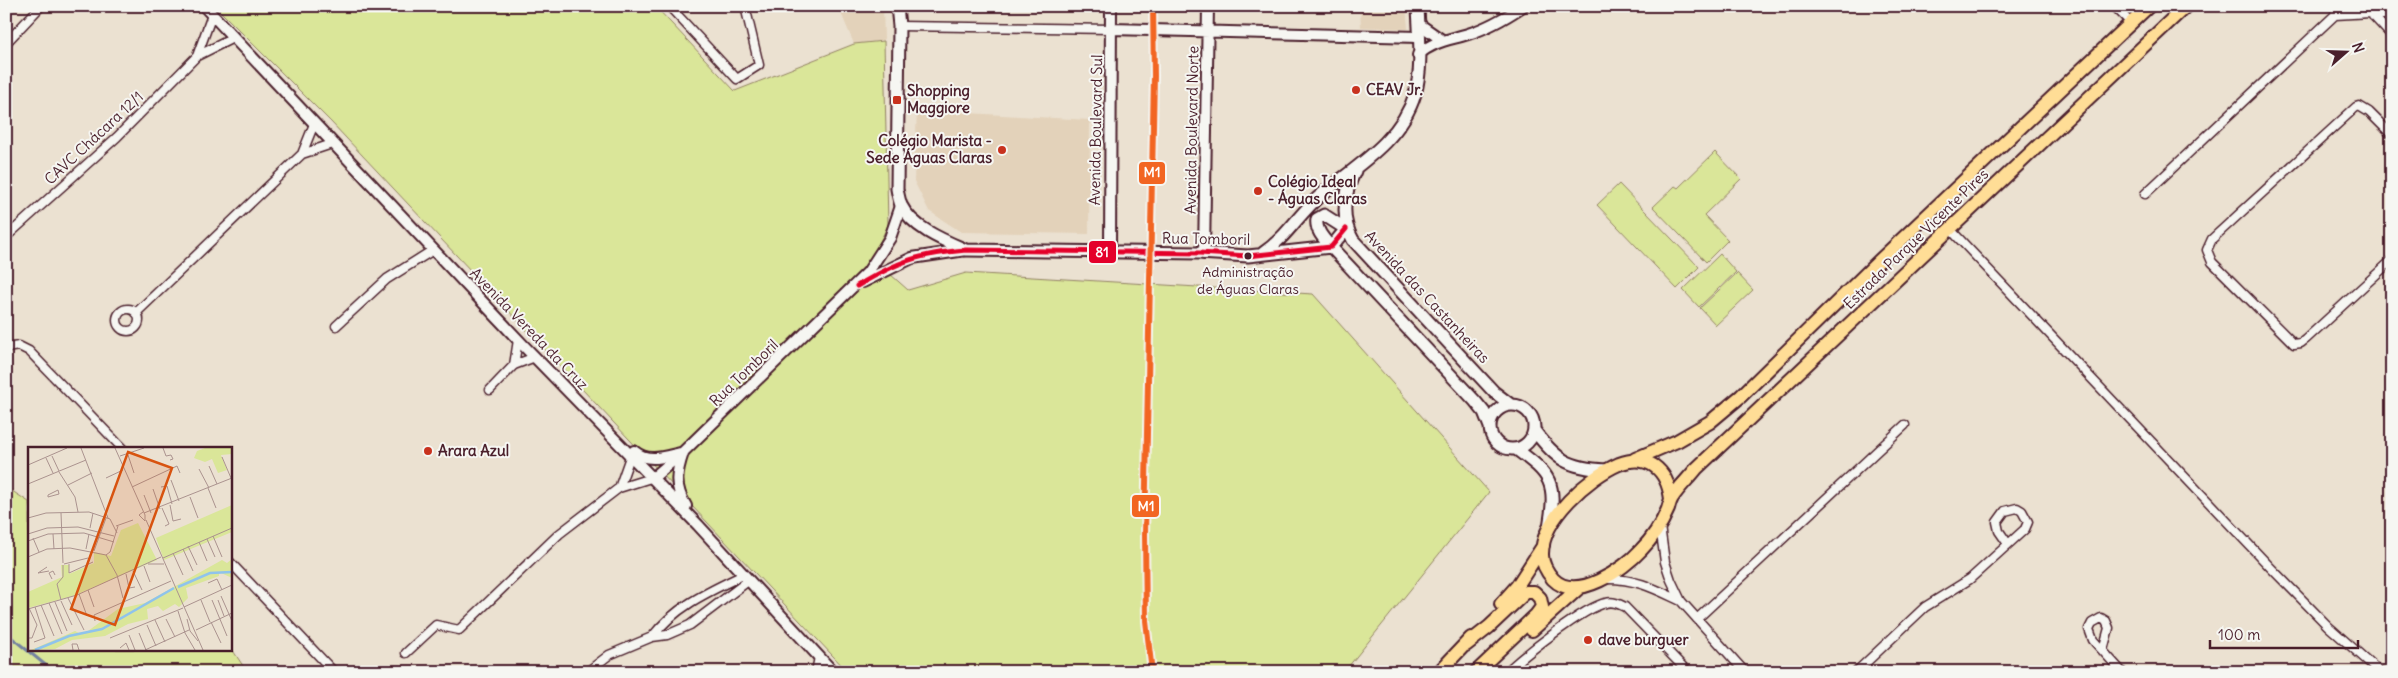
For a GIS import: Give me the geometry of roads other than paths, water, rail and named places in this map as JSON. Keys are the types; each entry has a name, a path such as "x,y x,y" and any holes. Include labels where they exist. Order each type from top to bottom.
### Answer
{"main road":[{"path":"897,6 899,26 897,189 901,206"},
{"name":"Avenida das Castanheiras","path":"1259,255 1287,234 1306,209 1322,194 1355,169 1391,136 1409,111 1418,78 1418,6"},
{"name":"Estrada Parque Vicente Pires","path":"1635,459 1677,441 1710,422 1741,396 1879,261 2149,6"},
{"name":"Estrada Parque Vicente Pires","path":"1671,499 1696,469 2186,6"},
{"name":"Avenida das Castanheiras","path":"1355,169 1344,201 1346,229 1363,254 1494,392 1512,404"},
{"name":"Rua Tomboril","path":"901,206 923,227 946,242 966,250 1259,255 1331,247"},
{"path":"1331,247 1346,229 1324,215 1317,218 1318,230 1331,247 1475,400 1484,412 1493,439 1498,444 1509,449 1516,449 1528,443 1534,430 1534,424 1529,412 1512,404 1501,408 1493,416 1490,427"},
{"path":"1534,430 1549,451 1565,462 1582,468 1606,470"},
{"path":"1516,449 1544,471 1548,478 1553,504 1542,556 1549,574 1565,587 1580,587"},
{"path":"1482,672 1580,587 1604,578 1642,550 1659,524 1671,499 1670,487 1662,474 1653,465 1641,459 1635,459 1606,470 1574,496 1549,528"},
{"path":"1439,672 1466,645 1517,586 1543,546"},
{"path":"1466,645 1489,627 1526,592 1534,592 1540,598 1542,607 1536,615 1476,672"}],"street":[{"path":"6,43 41,6"},
{"name":"Avenida Vereda da Cruz","path":"204,6 535,358 654,478 832,672"},
{"path":"669,6 737,79 760,65 745,6"},
{"name":"Avenida Boulevard Sul","path":"1111,6 1112,253"},
{"name":"Avenida Boulevard Norte","path":"1202,254 1209,30 1208,6"},
{"path":"1418,55 1425,48 1442,40 1467,35 1491,26 1523,6"},
{"path":"2114,6 2132,24"},
{"path":"2364,6 2392,36"},
{"path":"2145,194 2336,10 2371,15 2392,14"},
{"name":"CAVC Chácara 12/1","path":"197,56 212,15"},
{"path":"1419,24 1442,40"},
{"path":"899,26 1209,30 1418,37"},
{"name":"CAVC Chácara 12/1","path":"6,237 117,137 197,56 233,38"},
{"path":"2392,135 2369,112 2359,106 2356,107 2212,239 2207,250 2218,269 2290,341 2297,344 2306,339 2356,296 2392,260"},
{"path":"136,313 302,154 314,124"},
{"path":"302,154 332,144"},
{"name":"Rua Tomboril","path":"654,478 854,288 884,248 901,206"},
{"path":"1950,229 2271,568 2328,626 2380,672"},
{"path":"336,326 386,279 434,250"},
{"name":"Rua Tomboril","path":"854,288 912,258 966,250"},
{"path":"130,309 136,313 139,320 134,330 118,329 119,313 130,309"},
{"path":"514,365 518,340"},
{"path":"6,348 19,346 28,351 121,447"},
{"path":"490,390 514,365 535,358"},
{"path":"598,420 620,437 639,456 660,458 683,452"},
{"path":"1697,619 1905,425"},
{"path":"683,452 678,468 677,489 698,525"},
{"path":"619,488 631,454"},
{"path":"406,653 436,625 458,630 559,534 619,488 654,478"},
{"path":"1856,672 1925,607 1970,579 2008,544 2027,526 2026,516 2017,508 2006,511 1997,522 1999,531 2008,544"},
{"path":"1659,524 1670,580 1681,602 1745,672"},
{"path":"231,563 334,672"},
{"path":"652,637 668,618 684,604 746,578"},
{"path":"587,672 609,655 652,637 667,635 690,625 746,578"},
{"path":"1604,578 1627,579 1640,582 1681,602"},
{"path":"1506,672 1590,609 1608,602 1625,607 1688,672"},
{"path":"2103,650 2122,672"},
{"path":"816,672 818,657"},
{"path":"1733,672 1739,666"}],"waterway":[{"path":"6,633 54,672"}],"place":[{"name":"CEAV Jr.","path":"1356,90"},
{"name":"Shopping Maggiore","path":"897,100"},
{"name":"Colégio Marista - Sede Águas Claras","path":"1002,150"},
{"name":"Colégio Ideal - Águas Claras","path":"1258,191"},
{"name":"Administração de Águas Claras","path":"1248,256"},
{"name":"Arara Azul","path":"428,451"},
{"name":"dave burguer","path":"1588,640"}]}
